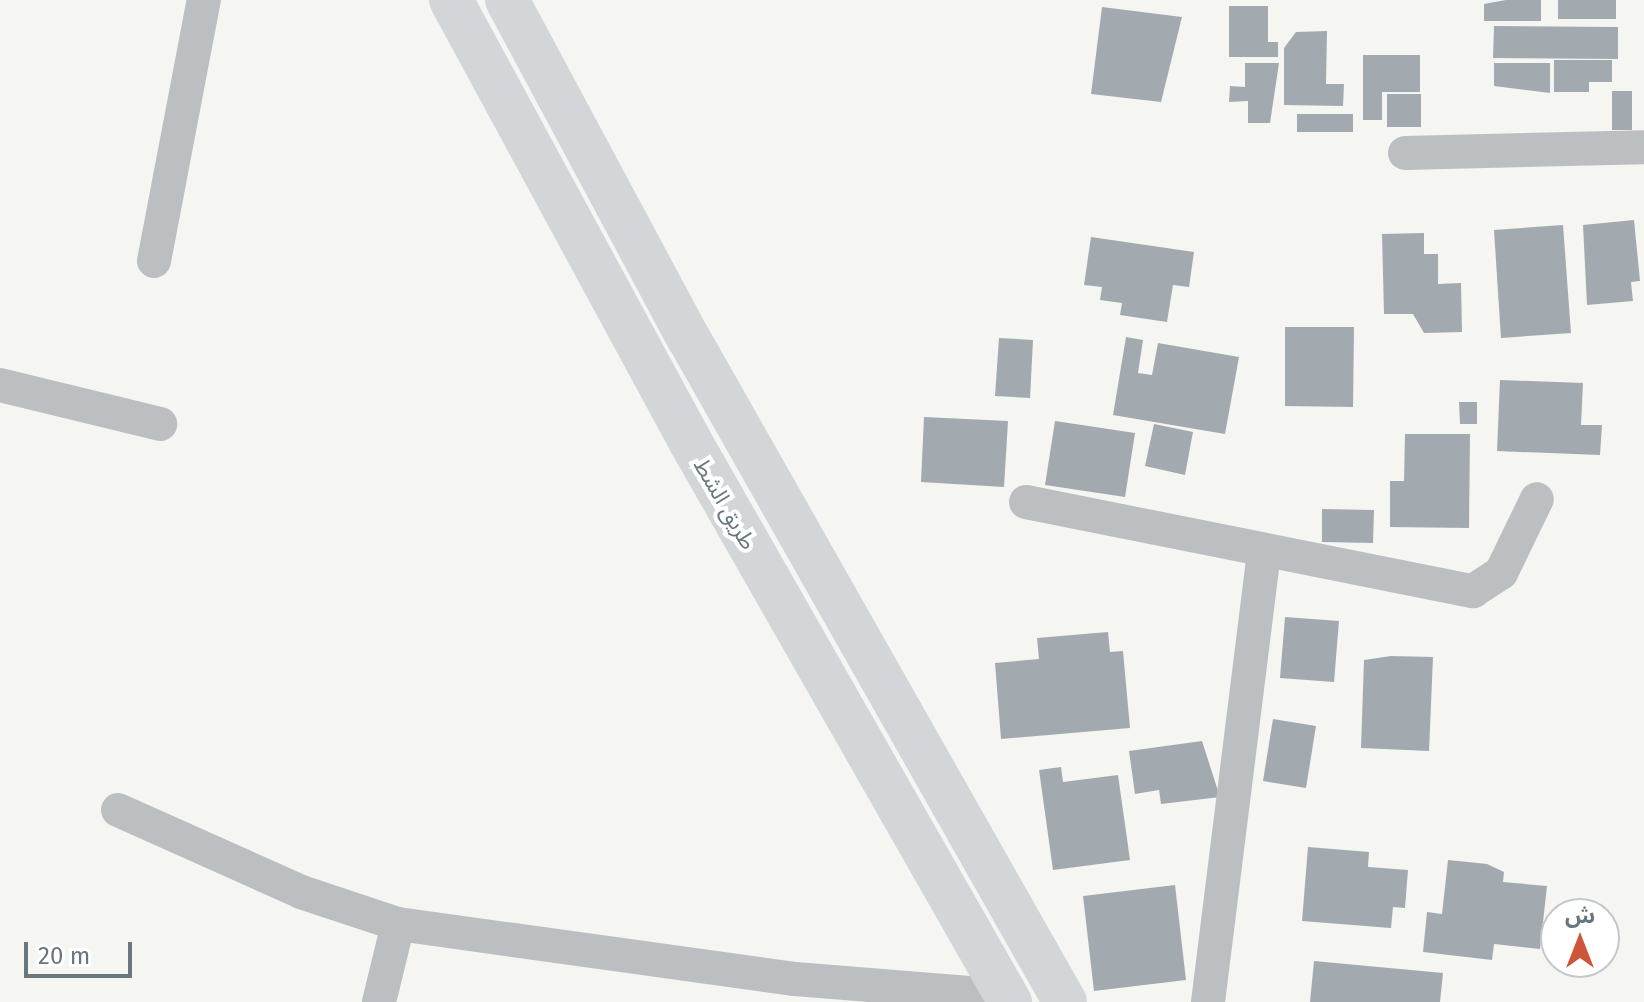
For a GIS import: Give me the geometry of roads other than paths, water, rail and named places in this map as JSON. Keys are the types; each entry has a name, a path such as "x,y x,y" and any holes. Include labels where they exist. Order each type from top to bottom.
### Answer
{"highway":[{"name":"طريق الشط","path":"451,0 690,441 1008,999"},
{"path":"507,0 688,337 1065,1002"}],"street":[{"path":"154,261 204,0"},
{"path":"1405,153 1644,147"},
{"path":"0,385 160,424"},
{"path":"1026,502 1264,552 1473,591 1501,573 1537,499"},
{"path":"1208,1002 1264,552"},
{"path":"118,810 301,892 398,924 795,979 1008,999"},
{"path":"379,1002 398,924"}]}
